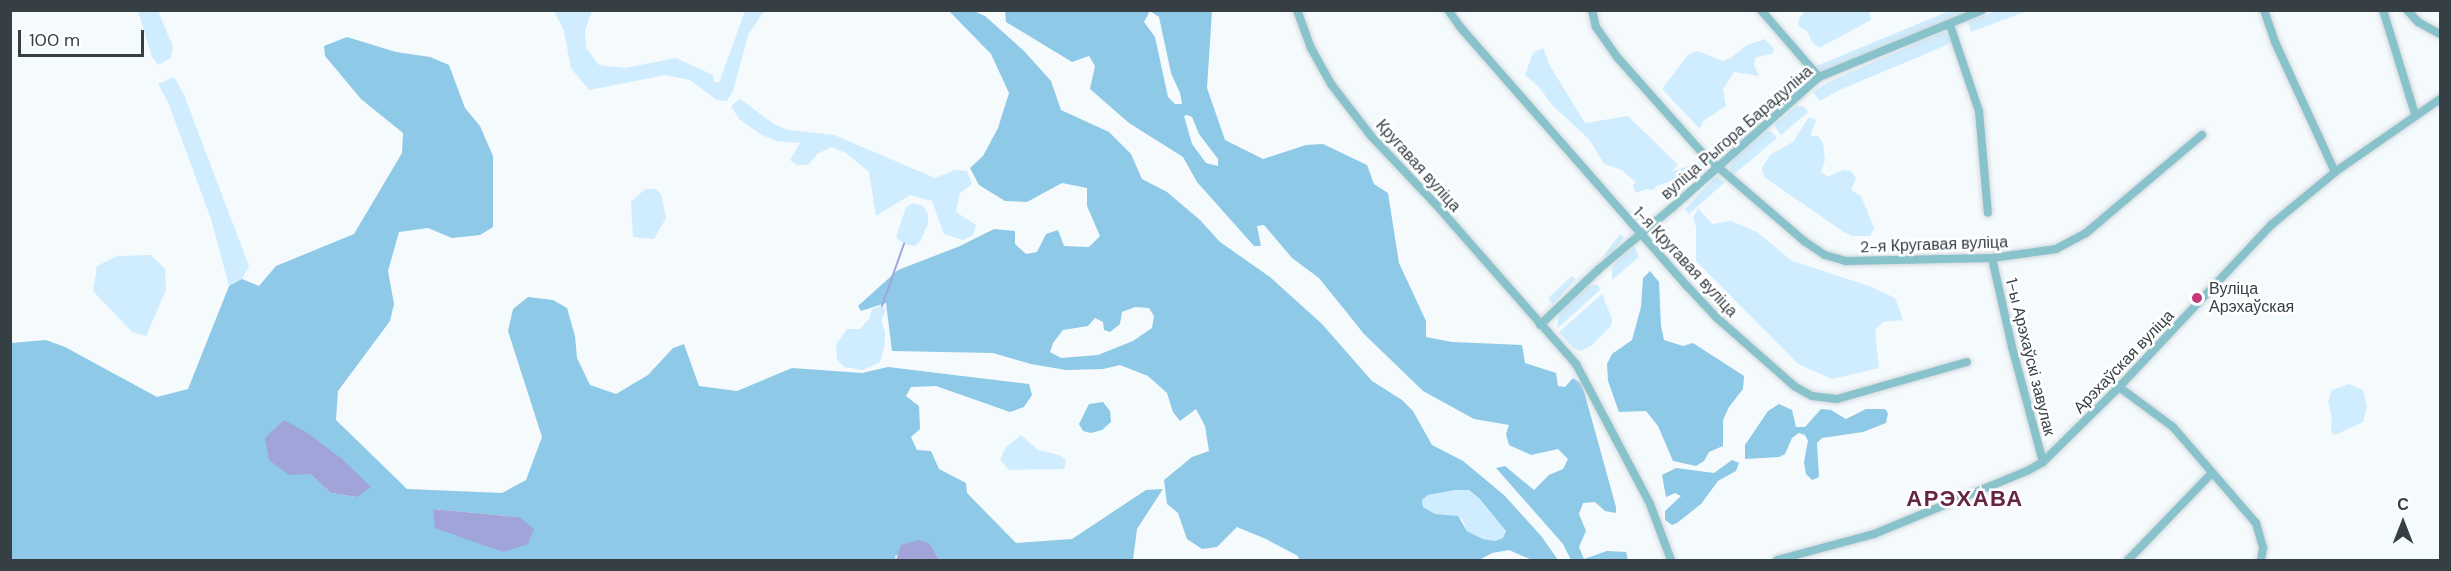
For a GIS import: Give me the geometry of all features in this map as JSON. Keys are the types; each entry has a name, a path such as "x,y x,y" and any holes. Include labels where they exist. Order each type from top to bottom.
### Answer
{"street":[{"name":"Кругавая вуліца","path":"1297,10 1311,48 1331,84 1371,136 1439,208 1576,364 1650,504 1671,561"},
{"name":"1-я Кругавая вуліца","path":"1448,10 1468,37 1717,318 1794,386 1812,396 1847,398 1967,362"},
{"name":"2-я Кругавая вуліца","path":"1592,10 1596,27 1617,57 1716,166 1804,242 1825,255 1846,261 1992,258 2041,253 2072,243 2202,135"},
{"path":"1761,10 1819,77"},
{"name":"вуліца Рыгора Барадуліна","path":"1540,325 1599,269 1819,77 1982,10"},
{"path":"2264,10 2275,42 2336,172"},
{"path":"2383,10 2415,114"},
{"path":"2407,10 2418,22 2440,34"},
{"path":"1950,25 1979,111 1988,213"},
{"name":"Арэхаўская вуліца","path":"1777,561 1803,557 1910,520 2043,462 2120,387 2271,225 2336,172 2415,114 2440,99"},
{"name":"1-ы Арэхаўскі завулак","path":"1992,258 2012,347 2043,462"},
{"path":"2120,387 2173,428 2256,523 2263,548 2261,561"},
{"path":"2128,561 2212,473"}],"shaded area":[{"path":"1806,10 1869,11 1871,20 1819,48 1812,42 1807,31 1798,26 1799,19"},
{"path":"138,11 158,11 173,47 171,58 158,65 152,57"},
{"path":"554,11 592,11 585,30 586,48 599,65 625,68 676,58 713,75 714,81 719,83 745,11 764,11 748,35 733,91 727,101 717,100 690,80 666,75 589,90 571,68 564,31"},
{"path":"949,11 974,11 985,16 1024,51 1051,81 1061,110 1109,132 1131,154 1142,179 1167,192 1200,220 1220,242 1270,277 1322,324 1372,381 1402,400 1413,411 1432,445 1463,461 1504,495 1542,537 1558,560 1532,560 1509,550 1492,553 1479,560 1299,560 1298,556 1237,527 1217,547 1202,549 1187,539 1178,513 1167,504 1164,480 1192,457 1209,451 1205,426 1196,409 1180,421 1173,412 1167,393 1148,376 1120,365 1103,369 1066,370 1031,364 993,353 892,351 886,303 861,311 858,306 898,270 960,246 994,229 1015,231 1015,244 1026,254 1037,252 1046,234 1058,230 1064,246 1089,247 1100,236 1087,206 1087,188 1062,183 1027,202 1005,201 979,185 970,168 983,156 998,128 1009,93 991,54","holes":["1135,307 1149,308 1154,316 1152,328 1133,341 1098,355 1061,358 1050,352 1053,343 1063,330 1088,326 1095,318 1103,322 1104,330 1110,332 1120,324 1122,312","1469,490 1479,498 1506,531 1503,538 1495,541 1483,539 1467,531 1458,516 1435,514 1423,507 1422,500 1428,495"]},
{"path":"1005,11 1150,11 1212,11 1207,88 1225,140 1263,159 1306,145 1323,144 1367,165 1374,184 1388,193 1399,263 1426,321 1426,337 1452,342 1522,345 1525,363 1556,373 1558,386 1565,387 1573,378 1582,384 1616,513 1605,511 1595,502 1583,503 1579,514 1586,531 1579,547 1584,559 1607,551 1626,552 1628,560 1571,560 1563,544 1496,468 1505,466 1534,490 1549,475 1563,469 1568,459 1558,449 1531,455 1509,445 1506,434 1509,425 1474,419 1423,391 1364,334 1319,278 1292,258 1264,225 1257,226 1261,246 1254,246 1197,182 1183,157 1129,123 1090,89 1095,66 1089,56 1072,62 1006,22","holes":["1150,11 1159,17 1171,73 1182,104 1175,104 1168,97 1155,37 1144,22","1184,116 1192,117 1199,134 1218,159 1218,166 1206,163 1192,144"]},
{"path":"1949,11 1971,11 1825,72 1814,67"},
{"path":"1995,11 2027,11 1971,32 1968,22"},
{"path":"1942,32 1951,35 1954,42 1837,91 1820,101 1813,92 1829,82"},
{"path":"347,37 396,52 430,57 449,65 465,108 480,126 493,156 493,227 480,235 452,238 428,228 399,232 388,271 394,304 390,321 338,391 336,420 407,489 502,493 526,480 542,437 508,331 513,309 528,297 553,300 567,308 575,336 577,358 590,385 616,394 648,375 673,348 684,344 699,386 737,391 792,368 862,373 888,367 1029,384 1032,395 1024,407 1010,412 936,386 911,387 906,396 919,406 920,429 911,437 917,450 931,451 939,469 966,483 967,493 1016,543 1072,539 1146,490 1163,489 1137,529 1133,560 940,560 929,543 895,556 896,560 11,560 11,343 46,340 65,347 157,397 188,389 229,286 242,279 259,286 276,266 354,234 402,153 403,133 361,99 325,56 324,46","holes":["310,474 357,497 331,493","433,509 519,517 503,552 479,541"]},
{"path":"1765,39 1774,49 1772,54 1756,57 1754,65 1759,76 1734,72 1723,89 1726,106 1703,121 1700,129 1662,89 1688,55 1697,51 1723,61 1731,58 1747,45"},
{"path":"1543,48 1550,66 1585,123 1628,116 1678,165 1653,190 1642,188 1622,170 1604,164 1589,139 1553,106 1539,87 1525,75 1533,53"},
{"path":"174,77 184,95 249,266 242,279 229,286 211,219 168,102 158,84"},
{"path":"1798,82 1802,87 1765,116 1761,112"},
{"path":"740,99 774,124 788,130 834,135 935,178 955,170 967,171 972,184 960,193 956,212 976,225 973,235 963,240 944,234 932,201 910,195 876,216 869,172 846,153 831,147 817,154 808,165 797,165 790,160 800,143 776,141 760,134 739,119 731,106"},
{"path":"1796,106 1803,106 1808,112 1781,135 1774,125"},
{"path":"1756,116 1760,124 1721,157 1713,155"},
{"path":"1809,117 1816,120 1810,136 1818,136 1823,143 1825,160 1821,172 1828,177 1843,170 1851,171 1856,178 1851,190 1861,196 1874,228 1870,236 1852,236 1844,232 1764,177 1762,168 1770,155 1793,142"},
{"path":"1767,131 1771,131 1777,138 1732,176 1729,173 1730,165 1735,157"},
{"path":"1704,161 1707,170 1635,193 1633,184"},
{"path":"1716,176 1725,182 1689,214 1685,209"},
{"path":"645,189 655,189 661,194 666,218 654,239 633,237 631,202"},
{"path":"914,203 923,206 928,214 928,224 915,246 904,244 896,237 906,207"},
{"path":"1698,208 1712,224 1731,221 1757,232 1792,261 1869,286 1895,298 1903,320 1883,322 1875,330 1879,368 1832,379 1798,364 1696,261 1696,227 1693,218"},
{"path":"1620,234 1624,237 1608,258 1604,255"},
{"path":"1634,246 1639,257 1612,280 1612,268"},
{"path":"151,255 165,269 166,290 146,336 132,332 93,291 97,266 117,256"},
{"path":"1650,271 1659,282 1664,340 1683,346 1693,343 1744,376 1743,389 1729,407 1723,420 1723,446 1709,452 1704,461 1696,466 1673,461 1658,426 1646,411 1619,412 1608,381 1607,364 1612,354 1632,340 1641,307 1643,278"},
{"path":"1572,276 1576,279 1553,304 1548,298"},
{"path":"1590,285 1598,285 1600,290 1557,329 1559,312"},
{"path":"1602,294 1612,319 1611,326 1591,346 1581,351 1574,349 1559,332"},
{"path":"882,306 886,310 881,320 885,332 885,344 880,362 863,370 844,367 837,359 836,345 847,329 860,329 869,319 872,309"},
{"path":"2349,384 2363,390 2367,406 2363,422 2335,435 2331,432 2332,418 2328,402 2332,390"},
{"path":"1103,402 1110,411 1111,422 1102,430 1091,433 1083,431 1079,424 1089,404"},
{"path":"1779,404 1792,410 1796,427 1805,427 1821,409 1831,410 1846,419 1866,409 1885,409 1888,413 1886,423 1863,432 1822,438 1817,443 1819,477 1812,480 1806,474 1804,462 1808,441 1805,435 1799,433 1792,438 1785,454 1779,457 1745,459 1745,445 1768,411"},
{"path":"284,420 306,432 342,459 371,487 357,497 331,493 310,474 289,475 269,460 265,438"},
{"path":"1021,435 1038,450 1059,455 1066,460 1064,469 1009,470 1000,460 1006,447"},
{"path":"1732,460 1739,463 1736,471 1718,481 1701,504 1677,523 1672,525 1665,520 1665,511 1681,496 1675,493 1666,497 1662,475 1676,468 1714,473"},
{"path":"1469,490 1479,498 1506,531 1503,538 1495,541 1483,539 1467,531 1462,519 1435,514 1423,507 1422,500 1428,495"},
{"path":"433,509 519,517 534,529 528,544 503,552 435,528"},
{"path":"919,540 929,543 940,560 896,560 901,545"}],"waterway":[{"path":"882,306 904,244"}],"place":[{"name":"Вуліца Арэхаўская","path":"2197,298"}],"district":[{"name":"АРЭХАВА","path":"1965,499"}]}
